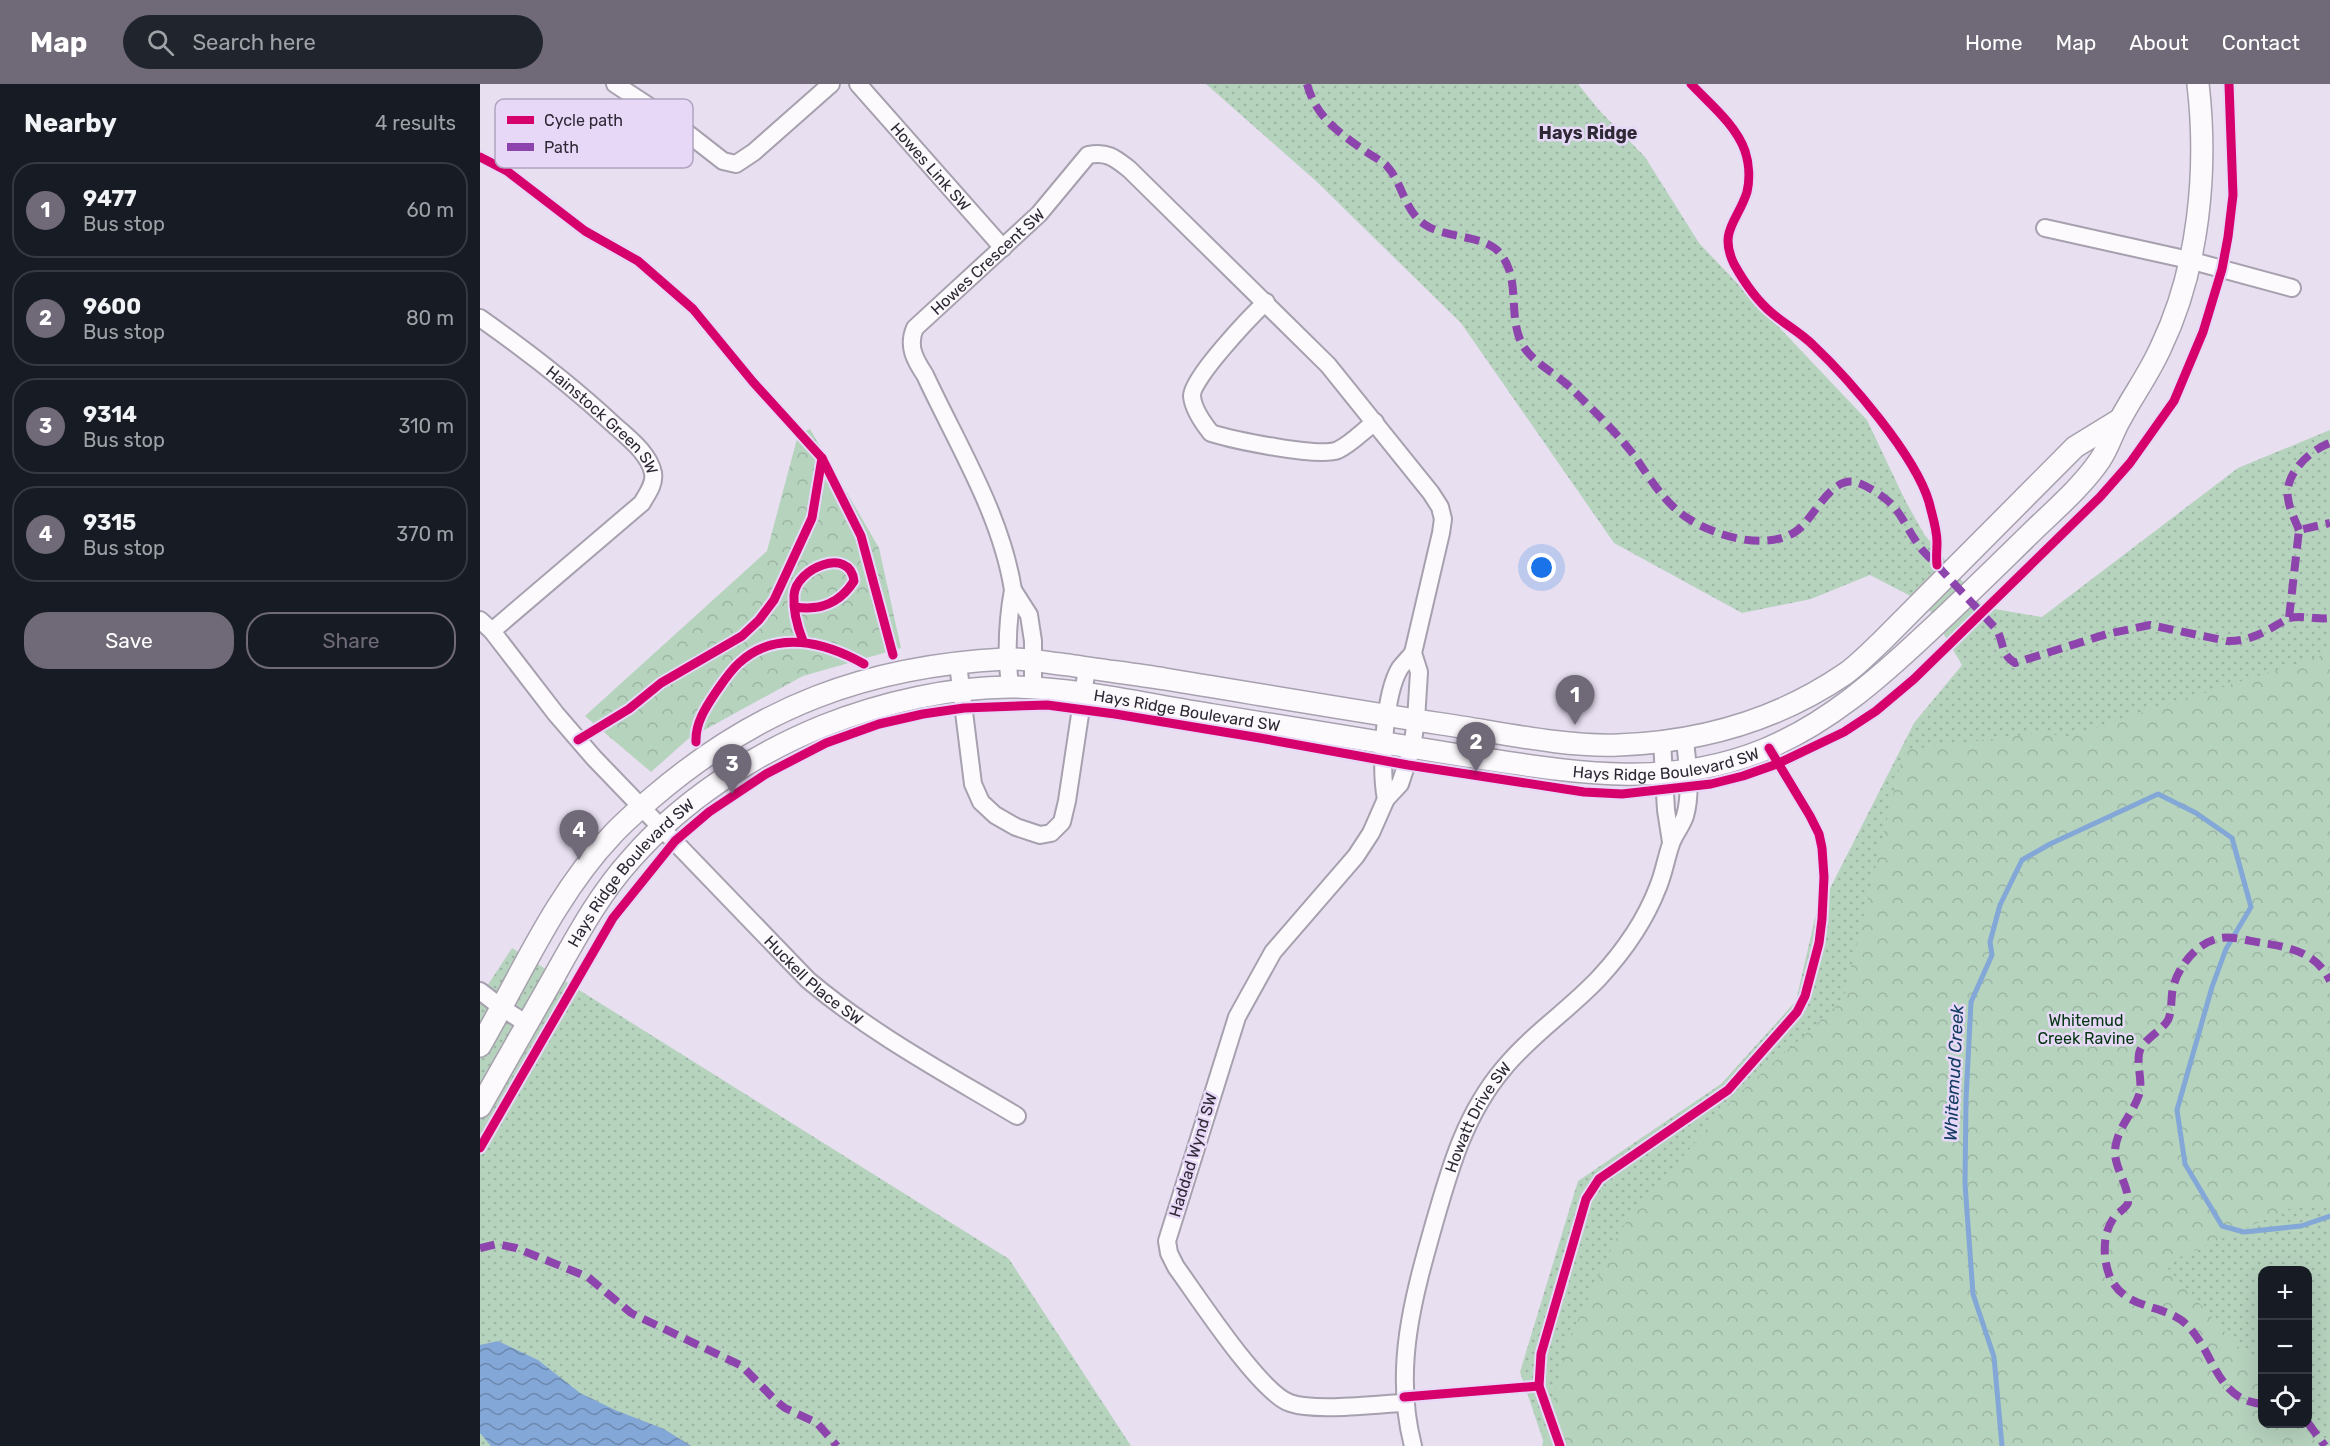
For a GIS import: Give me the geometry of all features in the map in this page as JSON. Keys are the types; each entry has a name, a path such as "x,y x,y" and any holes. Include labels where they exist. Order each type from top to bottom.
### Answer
{"street":[{"path":"615,84 638,99"},
{"path":"693,137 723,160 736,164 754,152 831,84"},
{"name":"Howes Link SW","path":"858,84 1003,248"},
{"name":"Hays Ridge Boulevard SW","path":"480,1107 587,916 632,857 662,827 716,784 788,742 826,725 906,700 1010,687 1083,693 1412,748 1580,773 1612,775 1664,773 1731,760 1768,748 1804,730 1842,707 1875,681 2062,502 2101,458 2163,343 2180,298 2189,260 2200,190 2202,157 2198,84"},
{"name":"Howes Crescent SW","path":"1013,590 1009,562 999,534 957,442 915,360 911,339 915,328 1039,214 1088,155 1101,152 1112,156 1128,170 1266,302 1328,365 1440,507 1443,519 1413,654 1419,672 1412,748"},
{"path":"2045,228 2189,260 2292,288"},
{"path":"1266,302 1239,330 1193,387 1192,397 1196,408 1211,433 1226,438 1323,453 1337,451 1375,422"},
{"name":"Hainstock Green SW","path":"480,318 527,350 576,390 637,446 653,474 651,489 642,502 486,625"},
{"name":"Hays Ridge Boulevard SW","path":"480,1046 553,913 584,869 612,835 687,768 720,745 748,728 824,693 878,677 958,664 1006,659 1033,660 1387,716 1582,743 1616,745 1685,739 1740,726 1775,712 1812,694 1848,671 1881,642 2075,447 2120,420"},
{"path":"1010,687 1006,659 1008,616 1013,590"},
{"path":"1013,590 1029,615 1033,688"},
{"name":"Huckell Place SW","path":"486,625 564,723 787,960 836,1003 891,1041 1017,1116"},
{"name":"Haddad Wynd SW","path":"1386,799 1383,781 1387,716 1391,694 1400,669 1413,654"},
{"name":"Hays Ridge Boulevard SW","path":"958,664 973,784 981,802 995,815 1016,827 1040,835 1051,833 1062,822 1088,668"},
{"name":"Howatt Drive SW","path":"1413,1446 1404,1403 1405,1352 1413,1300 1454,1155 1464,1130 1481,1100 1504,1068 1598,979 1628,944 1650,906 1659,885 1671,842 1685,816 1687,770 1685,739"},
{"name":"Howatt Drive SW","path":"1662,741 1665,810 1671,842"},
{"name":"Haddad Wynd SW","path":"1404,1403 1311,1407 1289,1403 1278,1397 1260,1381 1176,1267 1169,1253 1167,1240 1237,1017 1273,952 1356,856 1371,833 1386,799 1400,784 1412,748"},
{"path":"480,991 501,1008 527,1024"}],"green space":[{"path":"1206,84 1578,84 1599,110 1645,157 1699,243 1867,420 1924,534 1983,607 2042,617 2238,468 2330,430 2330,1446 1545,1446 1520,1372 1578,1181 1721,1084 1796,1001 1815,918 1914,723 1962,665 1926,604 1870,575 1811,599 1742,613 1614,543 1461,323 1316,181"},
{"path":"810,429 879,548 901,648 803,676 688,739 651,772 585,716 767,551 798,435"},
{"name":"Whitemud Creek Ravine","path":"2330,653 2330,1206 2298,1205 2164,1264 2258,1369 2258,1428 2305,1428 2319,1446 1542,1446 1568,1341 1622,1227 1730,1102 1843,1000 1904,750 2048,732 2063,738"},
{"path":"512,948 1009,1259 1131,1446 480,1446 480,997"}],"water":[{"path":"498,1341 538,1360 580,1393 615,1410 664,1429 691,1446 491,1446 480,1433 480,1345"}],"waterway":[{"name":"Whitemud Creek","path":"2002,1446 1994,1357 1973,1294 1965,1184 1966,1099 1971,1002 1992,955 1990,942 2000,905 2022,860 2050,844 2158,794 2196,813 2232,838 2251,907 2226,949 2212,987 2177,1110 2185,1164 2222,1226 2244,1232 2301,1226 2330,1216"}],"marked path":[{"path":"1307,84 1316,106 1329,123 1386,165 1392,172 1417,218 1433,229 1483,242 1499,252 1510,273 1515,321 1522,344 1539,363 1568,385 1622,440 1659,491 1680,513 1726,536 1755,541 1770,540 1783,538 1795,532 1837,486 1846,482 1864,485 1881,495 1893,506 1922,549 1997,630 2007,656 2015,663 2107,634 2150,625 2227,641 2236,641 2260,634 2289,618 2299,530 2330,523"},
{"path":"2299,530 2289,502 2290,480 2307,457 2330,443"},
{"path":"2289,618 2330,618"},
{"path":"2258,1403 2247,1401 2225,1385 2187,1325 2168,1313 2125,1296 2110,1277 2106,1263 2105,1240 2109,1225 2128,1203 2128,1196 2115,1157 2116,1142 2139,1095 2139,1054 2143,1044 2168,1020 2177,976 2186,961 2198,949 2221,938 2241,939 2292,949 2318,964 2330,981"},
{"path":"480,1248 497,1244 516,1248 588,1277 631,1313 742,1366 775,1400 785,1408 817,1423 837,1446"},
{"path":"2312,1428 2325,1446"}],"cycle path":[{"path":"1691,84 1729,124 1741,141 1746,156 1749,176 1747,192 1729,234 1728,243 1734,264 1762,303 1828,360 1862,397 1896,441 1910,462 1929,502 1936,532 1937,565"},
{"path":"480,1148 613,918 675,841 709,812 766,774 826,743 879,724 964,708 1047,705 1260,738 1408,765 1584,792 1622,794 1711,784 1743,776 1777,764 1844,732 1876,711 1914,679 2100,497 2130,463 2174,401 2203,332 2222,269 2228,237 2233,195 2229,84"},
{"path":"480,157 495,165"},
{"path":"501,168 585,231 638,261 693,309 753,382 822,458 861,536 893,655"},
{"path":"578,740 629,709 661,683 742,636 759,620 774,600 812,518 822,458"},
{"path":"795,607 813,608 836,600 849,589 854,581 850,570 834,563 823,565 813,569 797,585 794,607 803,641"},
{"path":"696,742 699,722 709,703 739,663 753,652 769,646 801,642 833,650 864,664"},
{"path":"1560,1446 1539,1386 1541,1354 1586,1199 1599,1179 1728,1090 1797,1012 1805,996 1819,943 1822,919 1824,877 1822,848 1819,834 1810,816 1769,748"},
{"path":"1404,1397 1539,1386"}],"place":[{"name":"9477","path":"1575,725"},
{"name":"9600","path":"1476,772"},
{"name":"9314","path":"732,794"},
{"name":"9315","path":"579,860"}],"district":[{"name":"Hays Ridge","path":"1588,133"}]}
